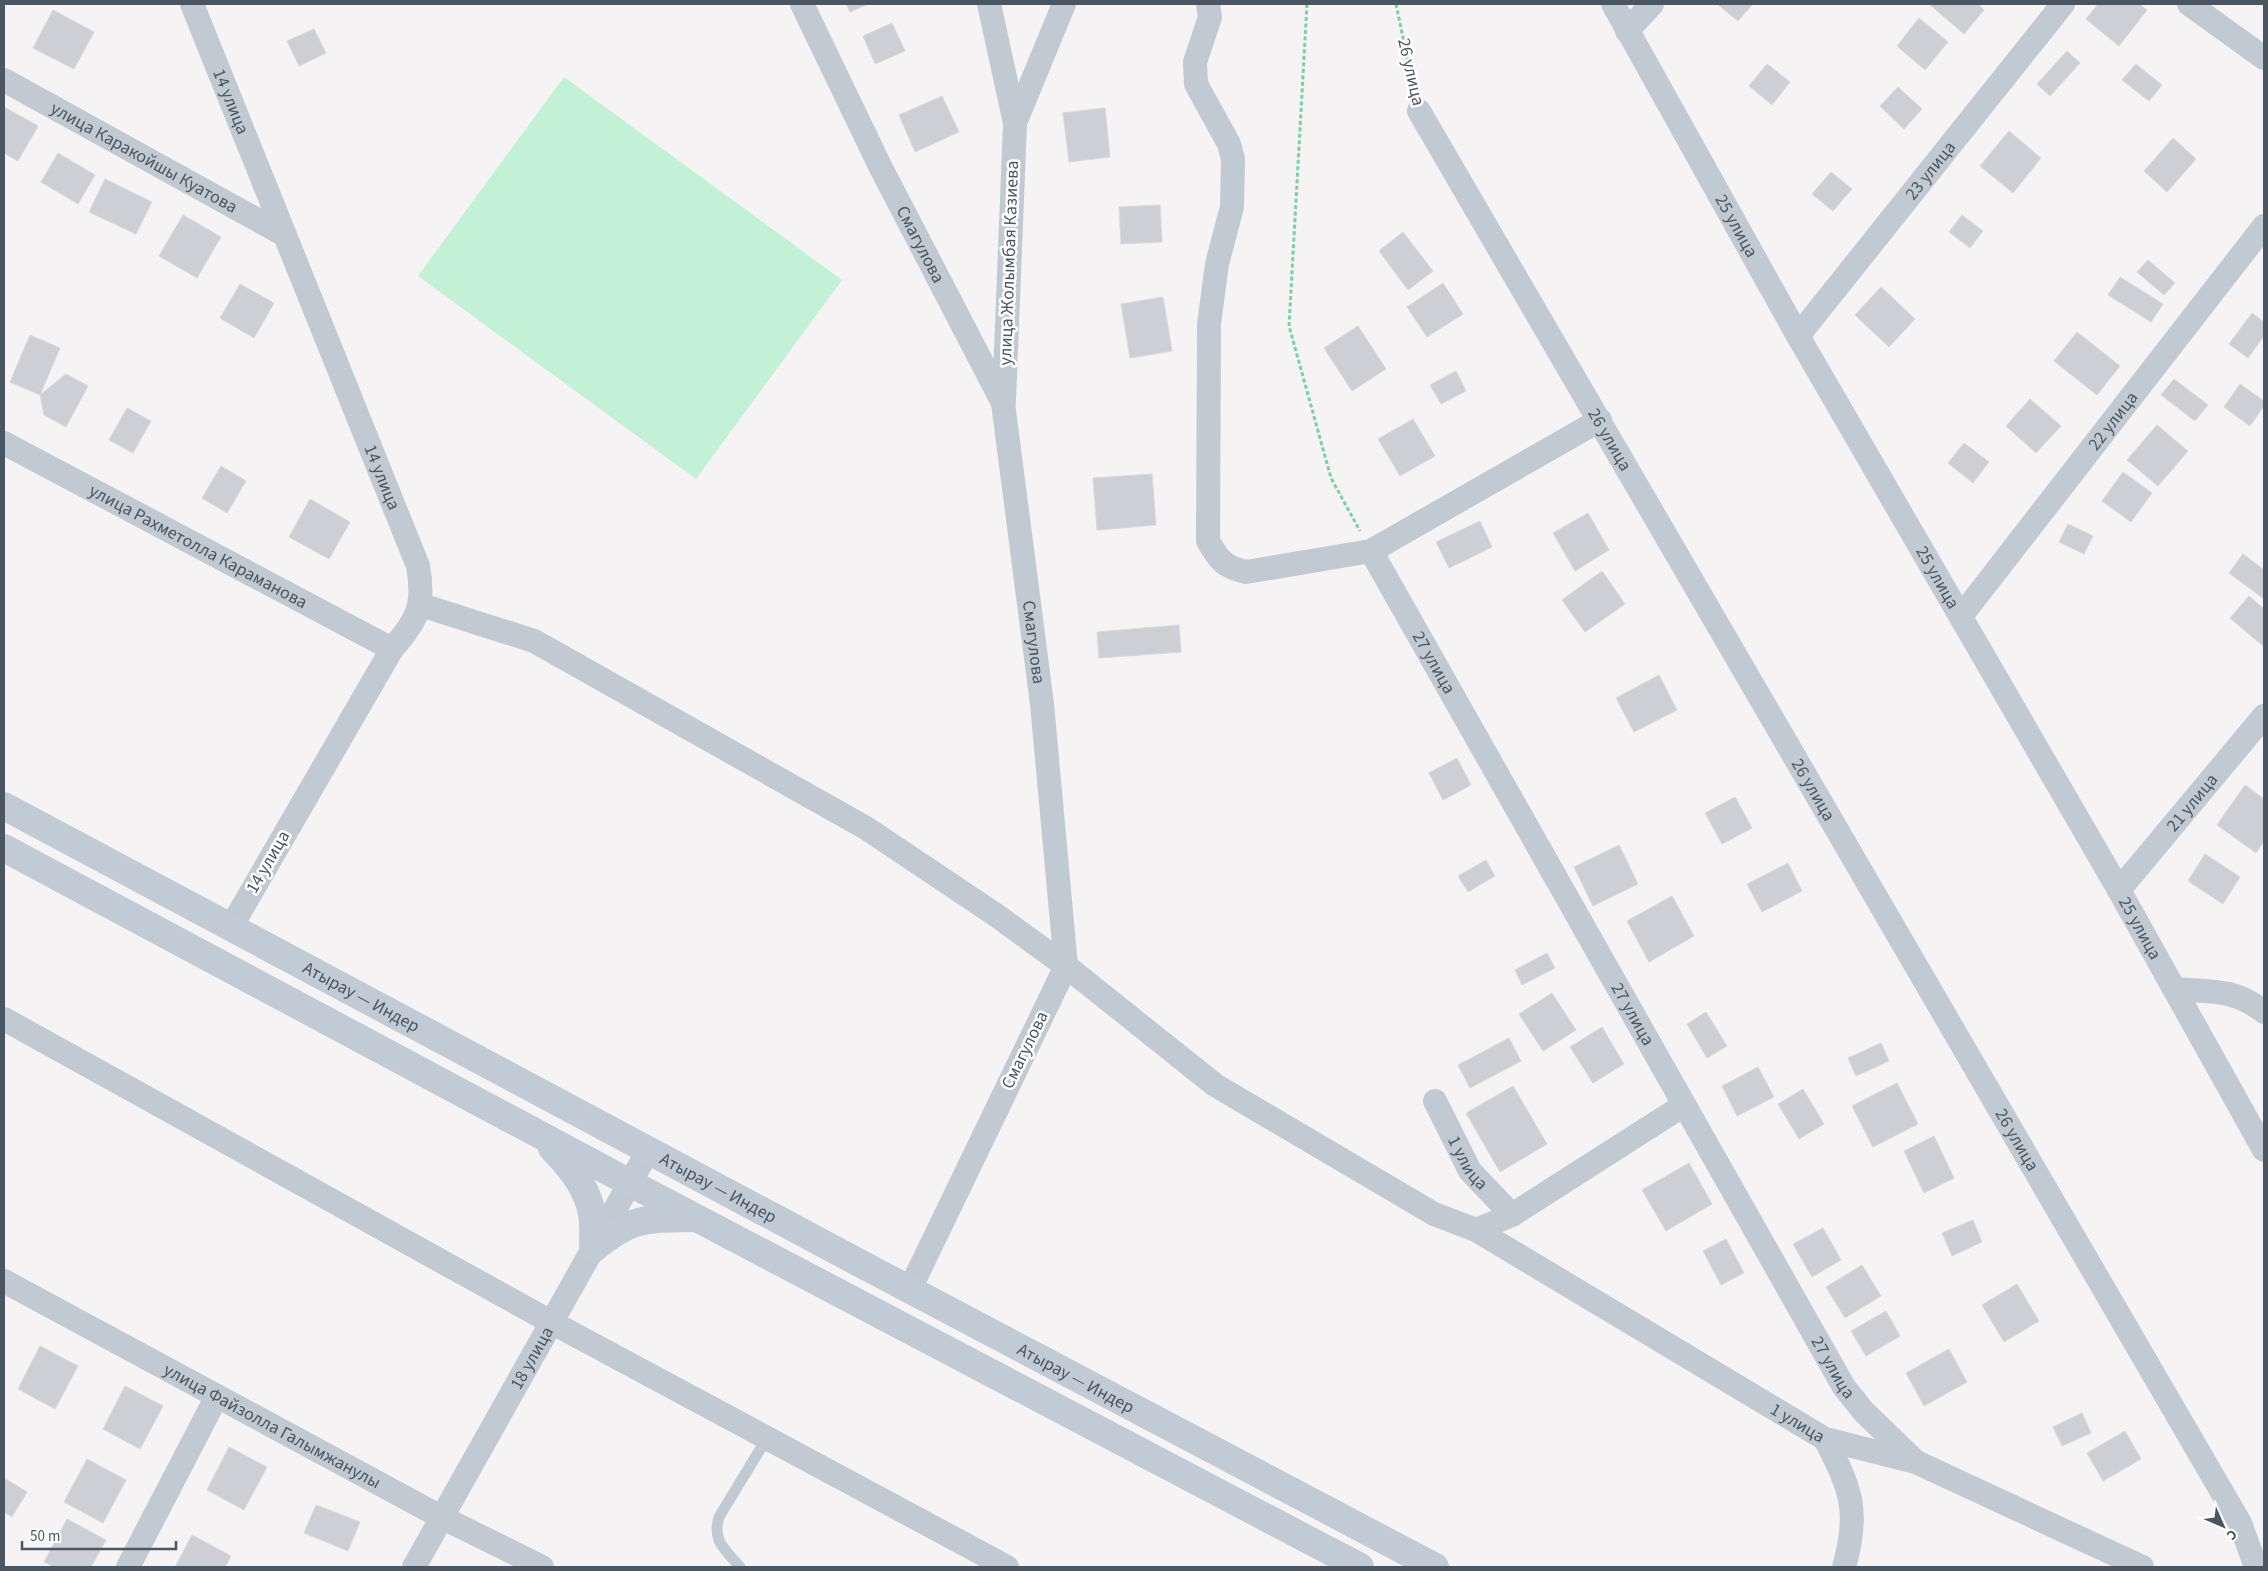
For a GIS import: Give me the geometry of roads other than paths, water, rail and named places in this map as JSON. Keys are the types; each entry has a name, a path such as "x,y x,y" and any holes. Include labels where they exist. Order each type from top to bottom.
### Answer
{"main road":[{"name":"Атырау — Индер","path":"4,806 649,1149 909,1291 1435,1567"},
{"name":"Атырау — Индер","path":"4,848 630,1183 1360,1567"},
{"path":"538,1134 564,1160 587,1196 592,1214 593,1249"},
{"path":"593,1249 614,1231 631,1223 652,1219 698,1218"}],"street":[{"name":"14 улица","path":"192,4 418,566 422,585 421,605 410,628 392,648 231,927"},
{"name":"Смагулова","path":"802,4 880,166 1004,403 1042,704 1066,966 909,1291"},
{"name":"улица Жолымбая Казиева","path":"989,4 1015,122 1004,403"},
{"name":"улица Жолымбая Казиева","path":"1015,122 1064,4"},
{"path":"1208,4 1210,17 1195,62 1196,84 1228,144 1233,159 1232,208 1217,264 1209,324 1208,541 1217,557 1230,569 1246,572 1371,551 1600,420"},
{"name":"25 улица","path":"1613,4 1798,336 1962,616 2119,890 2264,1150"},
{"path":"1627,31 1652,4"},
{"name":"23 улица","path":"1798,336 2062,4"},
{"path":"2189,4 2264,58"},
{"name":"улица Каракойшы Куатова","path":"4,80 283,234"},
{"name":"26 улица","path":"1419,111 2240,1523 2256,1567"},
{"name":"22 улица","path":"1962,616 2264,226"},
{"name":"улица Рахметолла Караманова","path":"4,443 392,648"},
{"name":"27 улица","path":"1371,551 1844,1386 1864,1412 1916,1462"},
{"name":"1 улица","path":"421,605 534,641 866,828 996,915 1066,966 1215,1085 1434,1214 1476,1230 1825,1439 1916,1462 2142,1567"},
{"name":"21 улица","path":"2119,890 2264,716"},
{"path":"2174,989 2235,995 2249,1000 2264,1012"},
{"path":"4,1019 551,1322 1007,1567"},
{"name":"1 улица","path":"1435,1101 1470,1171 1512,1215"},
{"path":"1476,1230 1512,1215 1684,1105"},
{"name":"18 улица","path":"414,1567 649,1149"},
{"name":"улица Файзолла Галымжанулы","path":"4,1281 441,1517 542,1567"},
{"path":"128,1567 217,1396"},
{"path":"1825,1439 1846,1479 1852,1508 1850,1545 1844,1567"}],"lane":[{"path":"740,1567 718,1541 716,1529 719,1517 768,1438"}]}
